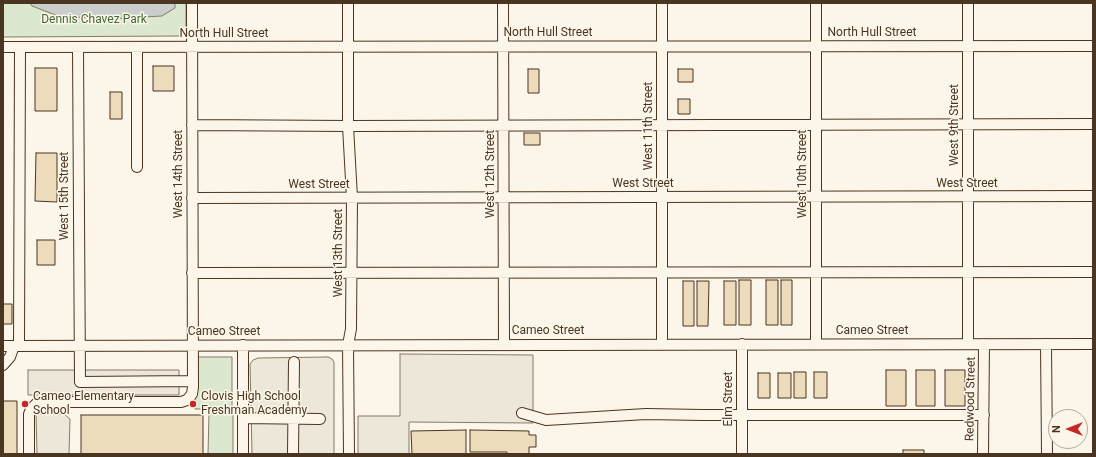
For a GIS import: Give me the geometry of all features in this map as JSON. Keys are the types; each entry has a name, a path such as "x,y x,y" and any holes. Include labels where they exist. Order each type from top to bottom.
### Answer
{"street":[{"name":"West 14th Street","path":"29,454 29,414 31,409 36,404 49,402 181,402 187,400 192,394 192,3"},
{"name":"West 13th Street","path":"348,3 348,126 352,198 351,329 348,345 349,454"},
{"name":"West 12th Street","path":"503,3 504,344"},
{"name":"West 11th Street","path":"662,3 662,344"},
{"name":"West 10th Street","path":"816,3 816,344"},
{"name":"West 9th Street","path":"968,3 968,344"},
{"name":"North Hull Street","path":"3,47 1093,46"},
{"path":"3,365 17,346 20,47"},
{"name":"West 15th Street","path":"78,47 80,382 193,381"},
{"path":"137,47 137,167"},
{"path":"192,125 1093,124"},
{"name":"West Street","path":"192,198 1093,196"},
{"path":"192,273 1093,272"},
{"name":"Elm Street","path":"742,344 742,454"},
{"name":"Redwood Street","path":"983,454 984,344"},
{"path":"1046,344 1047,454"},
{"name":"Cameo Street","path":"3,346 1093,344"},
{"path":"243,345 243,454"},
{"path":"293,454 294,362"},
{"path":"522,413 546,420 646,414 984,415"},
{"path":"243,418 320,419"}],"green space":[{"name":"Dennis Chavez Park","path":"3,3 186,3 186,30 181,36 3,37"},
{"path":"195,357 232,357 232,409 195,409"},
{"path":"209,413 233,413 233,454 208,454"}],"shaded area":[{"path":"30,3 175,3 175,8 162,16 107,19 58,16 32,6"},
{"path":"400,354 533,355 533,423 409,422 409,454 358,454 358,416 400,416"},
{"path":"328,357 334,362 334,454 252,454 250,364 253,360 258,358"},
{"path":"28,370 179,370 179,395 28,395"},
{"path":"36,414 64,414 70,419 69,454 37,454"}],"building":[{"path":"153,66 174,66 174,91 153,91"},
{"path":"35,68 57,68 57,111 35,111"},
{"path":"528,69 539,69 539,93 528,93"},
{"path":"678,69 693,69 693,82 678,82"},
{"path":"110,92 122,92 122,119 110,119"},
{"path":"678,99 690,99 690,114 678,114"},
{"path":"524,133 540,133 540,145 524,145"},
{"path":"36,153 57,153 57,202 35,201"},
{"path":"37,240 55,240 55,265 37,265"},
{"path":"739,280 751,280 751,325 739,325"},
{"path":"766,280 778,280 778,325 766,325"},
{"path":"781,280 792,280 792,325 781,325"},
{"path":"683,281 694,281 694,326 683,326"},
{"path":"697,281 709,281 708,326 697,326"},
{"path":"724,281 736,281 736,325 724,325"},
{"path":"3,304 12,304 12,324 3,324"},
{"path":"886,370 906,370 906,406 886,406"},
{"path":"916,370 935,370 935,406 916,406"},
{"path":"945,370 965,370 965,406 945,406"},
{"path":"794,372 806,372 806,398 794,398"},
{"path":"814,372 827,372 827,398 814,398"},
{"path":"758,373 770,373 770,398 758,398"},
{"path":"778,373 791,373 791,398 778,398"},
{"path":"3,401 17,401 17,454 3,454"},
{"path":"81,415 203,415 203,454 81,454"},
{"path":"466,430 466,454 412,454 411,431"},
{"path":"470,430 529,431 529,435 536,435 536,447 529,447 529,454 507,454 507,452 470,452"},
{"path":"903,450 924,450 924,454 903,454"}],"place":[{"name":"Cameo Elementary School","path":"25,404"},
{"name":"Clovis High School Freshman Academy","path":"193,404"}]}
